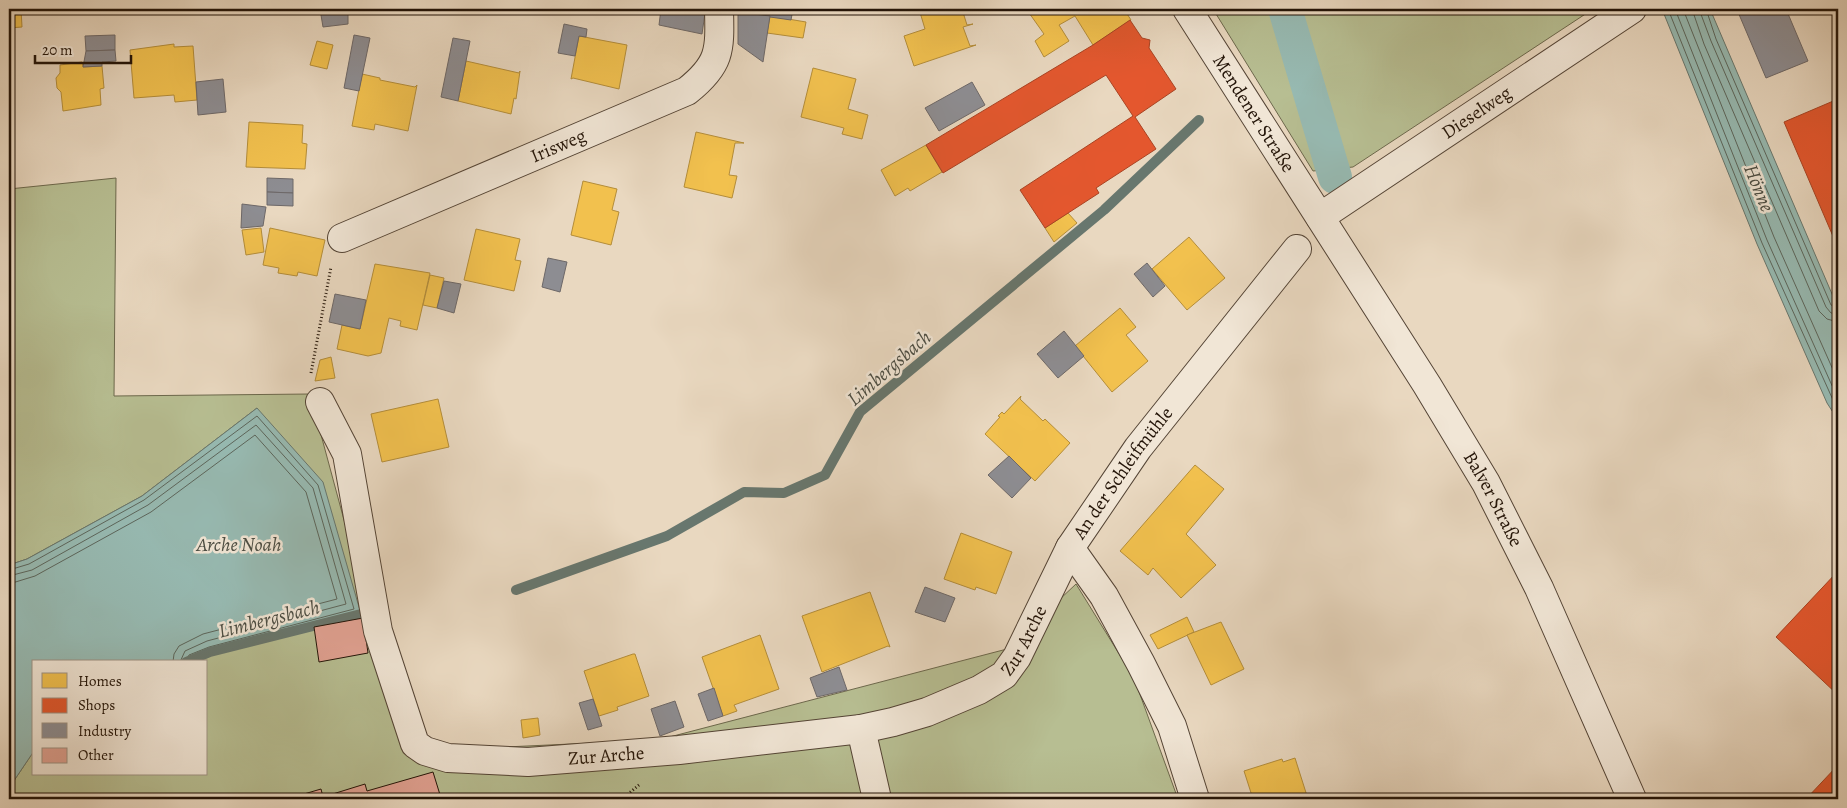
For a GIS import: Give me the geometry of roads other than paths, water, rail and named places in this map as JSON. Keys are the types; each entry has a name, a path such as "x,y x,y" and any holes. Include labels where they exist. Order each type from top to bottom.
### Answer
{"street":[{"name":"Irisweg","path":"342,238 687,91 703,79 715,63 720,41 720,9"},
{"name":"Mendener Straße","path":"1187,9 1320,218"},
{"name":"Dieselweg","path":"1320,218 1631,9"},
{"name":"Balver Straße","path":"1320,218 1427,385 1486,483 1539,588 1632,799"},
{"name":"An der Schleifmühle","path":"1196,799 1172,726 1141,664 1104,596 1070,548 1138,448 1297,249"},
{"name":"Zur Arche","path":"320,402 347,454 378,631 415,744 425,751 448,758 528,762 679,750 860,729 927,712 979,690 1004,675 1017,657 1070,548"},
{"path":"860,729 878,799"}],"water":[{"name":"Hönne","path":"1662,9 1710,9 1838,308 1838,420 1827,403 1757,244"},
{"name":"Arche Noah","path":"257,408 323,482 361,614 210,652 191,660 32,660 32,754 9,788 9,565 27,559 142,496"}],"waterway":[{"path":"1285,9 1335,177"},
{"name":"Limbergsbach","path":"516,590 667,536 744,492 784,493 825,475 860,412 1104,210 1199,120"},
{"name":"Limbergsbach","path":"191,660 210,652 361,614"}]}
